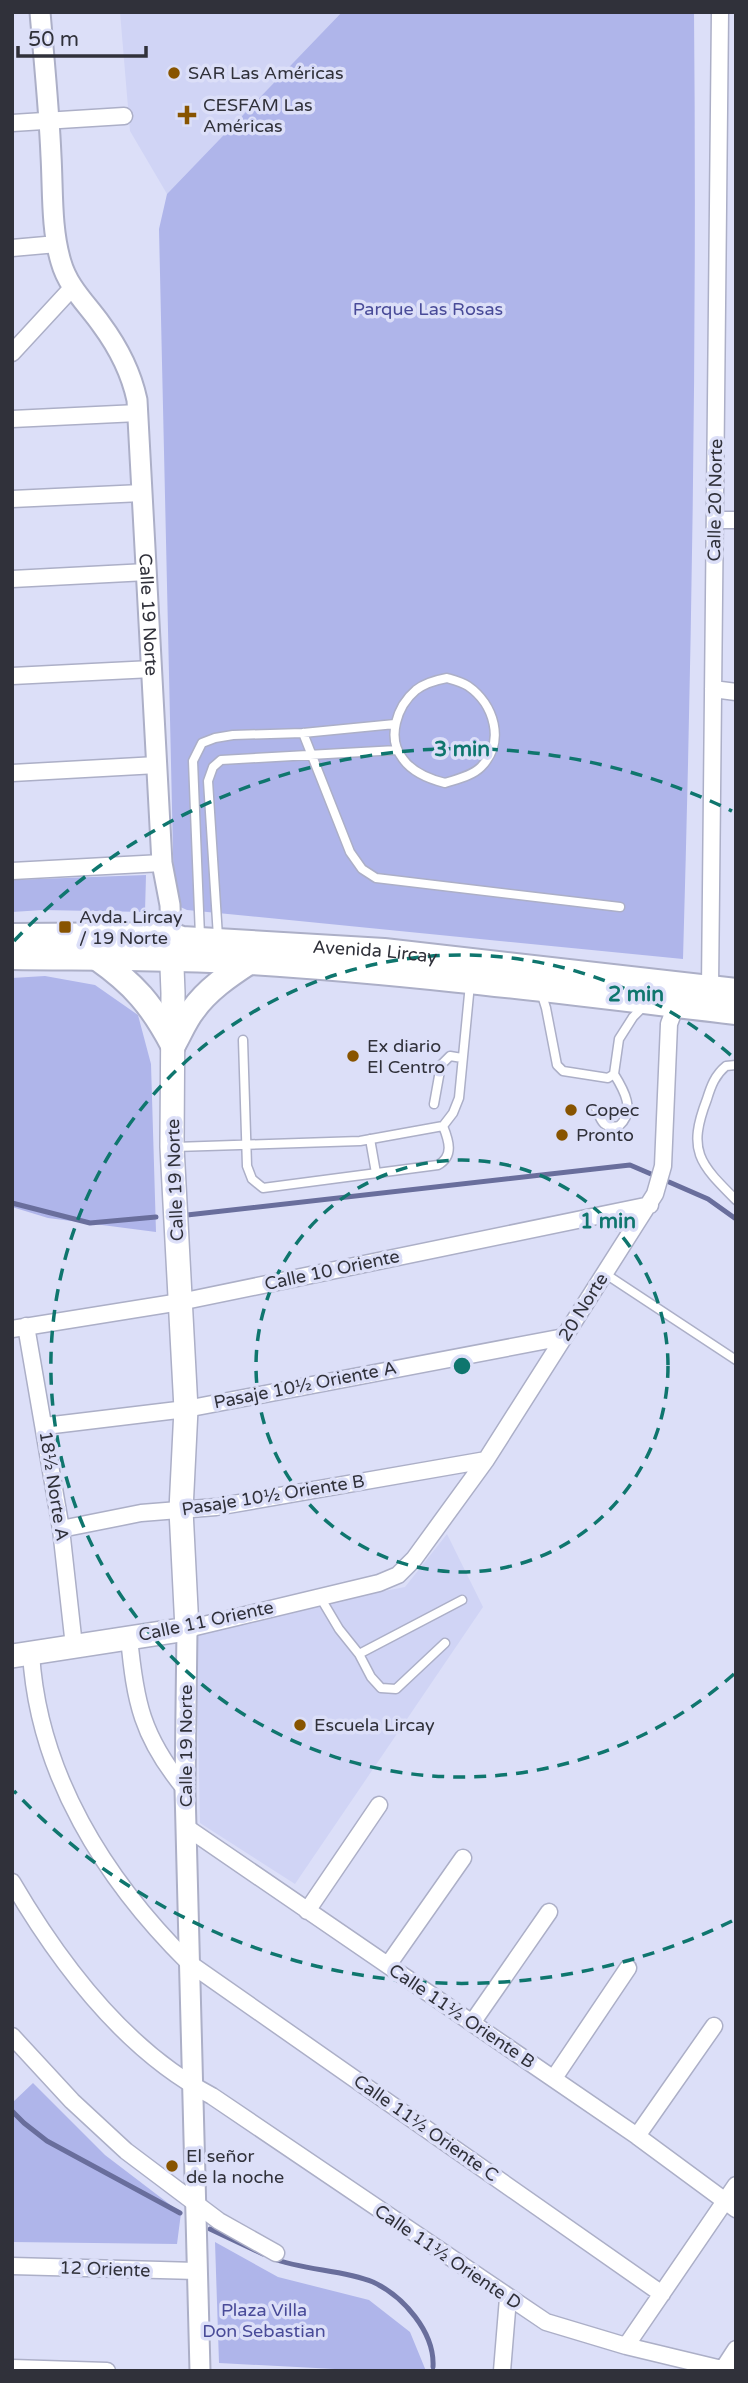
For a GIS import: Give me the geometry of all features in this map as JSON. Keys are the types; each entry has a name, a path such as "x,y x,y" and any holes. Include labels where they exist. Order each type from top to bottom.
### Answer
{"main road":[{"name":"Avenida Lircay","path":"12,936 171,947 248,962 470,981 736,1012"},
{"name":"Avenida Lircay","path":"12,957 97,958 171,947 182,939 209,940 384,950 736,991"},
{"name":"Calle 19 Norte","path":"171,947 172,1147 186,1409 181,1510 187,1629"},
{"path":"97,958 126,979 147,1000 173,1045"},
{"path":"173,1045 201,1000 248,962"},
{"name":"Calle 11 Oriente","path":"22,1655 187,1629"}],"street":[{"name":"Calle 19 Norte","path":"40,12 57,244 62,267 72,288 120,354 134,387 138,414 162,863 170,905 171,947"},
{"name":"Calle 20 Norte","path":"710,989 720,12"},
{"path":"12,124 124,116"},
{"path":"12,248 57,244"},
{"path":"12,353 72,288"},
{"path":"12,419 138,414"},
{"path":"12,499 142,493"},
{"path":"715,520 736,520"},
{"path":"12,579 147,572"},
{"path":"12,676 152,669"},
{"path":"713,689 736,692"},
{"path":"12,773 157,765"},
{"path":"12,871 162,863"},
{"name":"20 Norte","path":"397,1575 414,1559 486,1460 650,1205 663,1166 669,1024 676,1005"},
{"name":"Calle 10 Oriente","path":"19,1328 180,1302 650,1205"},
{"name":"18½ Norte A","path":"19,1328 45,1426 61,1529 74,1646"},
{"name":"Pasaje 10½ Oriente A","path":"45,1426 186,1409 564,1337"},
{"name":"Pasaje 10½ Oriente B","path":"61,1529 141,1513 216,1507 486,1460"},
{"name":"Calle 11 Oriente","path":"187,1629 379,1583 397,1575"},
{"name":"Calle 19 Norte","path":"187,1629 185,1789 200,2371"},
{"path":"130,1637 134,1685 144,1722 161,1758 185,1789"},
{"name":"Calle 11½ Oriente C","path":"22,1655 32,1672 43,1730 60,1779 94,1846 154,1927 189,1963 662,2294"},
{"path":"307,1911 379,1805"},
{"name":"Calle 11½ Oriente B","path":"186,1827 554,2078 730,2205"},
{"path":"388,1965 463,1857"},
{"name":"Calle 11½ Oriente D","path":"12,1882 52,1944 114,2020 159,2064 212,2096 547,2322 626,2346 726,2370"},
{"path":"472,2023 549,1912"},
{"path":"554,2078 628,1968"},
{"path":"637,2136 714,2026"},
{"path":"12,2036 96,2125 196,2205 276,2253"},
{"path":"626,2346 730,2205 736,2185"},
{"name":"12 Oriente","path":"12,2266 197,2271"},
{"path":"502,2371 508,2298"},
{"path":"726,2370 736,2349"},
{"path":"12,2368 107,2371"}],"lane":[{"path":"447,678 466,684 484,700 495,723 493,749 480,768 445,783 427,778 413,769 397,750 394,737 399,711 416,690 432,681 447,678"},
{"path":"209,940 193,761 202,743 233,735 303,733 395,724"},
{"path":"303,733 350,852 362,869 376,878 620,906"},
{"path":"209,940 208,781 213,767 221,760 397,750"},
{"path":"172,1147 370,1139 443,1126 453,1113 459,1098 470,981"},
{"path":"540,989 547,1008 557,1065 563,1071 599,1080 614,1074"},
{"path":"596,1108 606,1127 619,1126 625,1119 628,1108 623,1088 614,1074 619,1039 633,1017 648,1002"},
{"path":"243,1040 247,1166 252,1179 262,1188 438,1165 449,1155 449,1141 443,1126"},
{"path":"434,1104 439,1073 445,1059 450,1056 462,1058"},
{"path":"736,1065 726,1066 713,1081 697,1125 698,1153 704,1165 736,1200"},
{"path":"370,1139 376,1173"},
{"path":"604,1273 736,1360"},
{"path":"320,1597 359,1654 371,1677 382,1688 397,1689 445,1643"},
{"path":"359,1654 462,1600"}],"shaded area":[{"name":"CESFAM Las Américas","path":"120,12 342,12 167,194 130,131"},
{"name":"Escuela Lircay","path":"447,1534 483,1607 295,1884 200,1823 196,1627 405,1587"}],"green space":[{"name":"Parque Las Rosas","path":"342,12 694,12 693,486 683,959 187,910 176,905 159,229 167,194"},
{"path":"146,875 145,912 12,912 12,880"},
{"path":"45,976 95,985 138,1015 151,1064 156,1232 48,1218 12,1207 12,978"},
{"path":"33,2083 105,2155 181,2213 177,2244 12,2242 12,2103"},
{"name":"Plaza Villa Don Sebastian","path":"215,2242 278,2277 369,2300 410,2332 426,2371 219,2363"}],"waterway":[{"path":"187,1215 630,1165 651,1174"},
{"path":"669,1182 708,1199 736,1219"},
{"path":"12,1203 90,1223 156,1217"},
{"path":"12,2111 47,2141 180,2213"},
{"path":"210,2229 263,2254"},
{"path":"272,2258 361,2278 384,2288 406,2306 423,2328 429,2341 433,2367"}],"place":[{"name":"SAR Las Américas","path":"174,73"},
{"name":"CESFAM Las Américas","path":"187,115"},
{"name":"Avda. Lircay / 19 Norte","path":"65,927"},
{"name":"Ex diario El Centro","path":"353,1056"},
{"name":"Copec","path":"571,1110"},
{"name":"Pronto","path":"562,1135"},
{"name":"Escuela Lircay","path":"300,1725"},
{"name":"El señor de la noche","path":"172,2166"}]}
